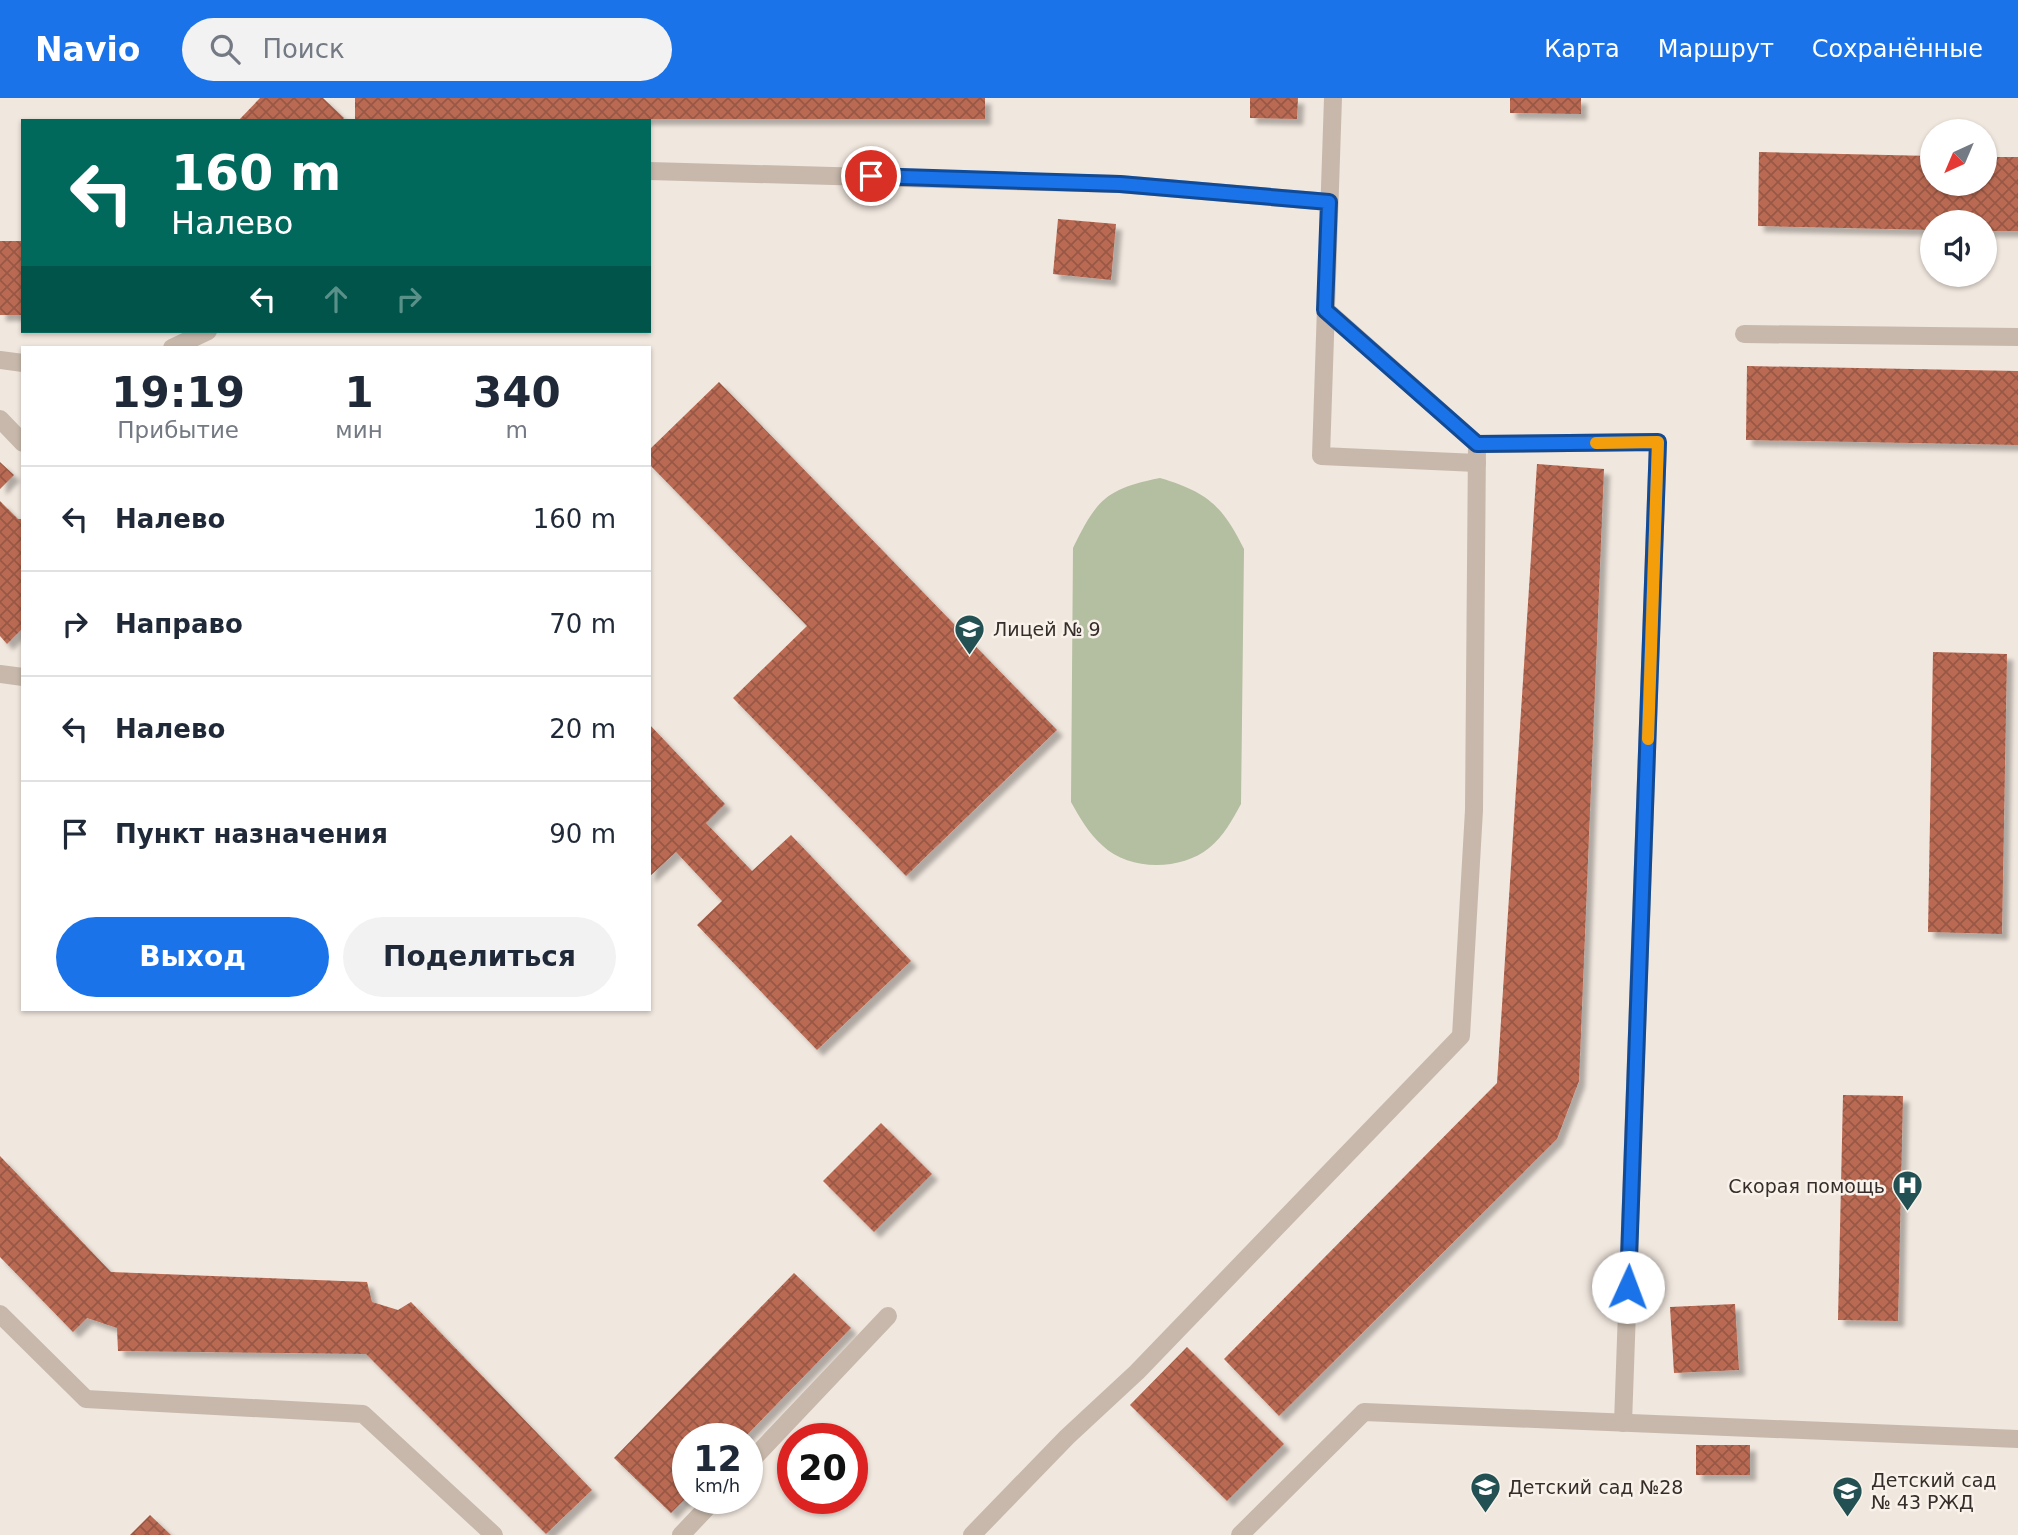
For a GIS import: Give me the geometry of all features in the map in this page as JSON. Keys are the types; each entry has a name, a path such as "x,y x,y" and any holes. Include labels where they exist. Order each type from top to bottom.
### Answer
{"lane":[{"path":"1334,98 1321,456 1477,464"},
{"path":"651,171 1082,183 1329,202"},
{"path":"1325,310 1477,444 1658,442 1623,1423"},
{"path":"176,346 204,333"},
{"path":"1744,334 2018,337"},
{"path":"0,360 21,363"},
{"path":"0,419 21,441"},
{"path":"972,1535 1067,1437 1137,1372 1461,1036 1474,810 1477,444"},
{"path":"0,674 21,677"},
{"path":"0,1314 86,1399 363,1414 494,1535"},
{"path":"763,1448 888,1316"},
{"path":"1240,1535 1364,1412 2018,1439"},
{"path":"681,1535 701,1514"}],"green space":[{"path":"1160,478 1190,489 1211,502 1228,521 1244,549 1241,804 1223,833 1209,848 1184,861 1155,865 1127,860 1103,846 1081,820 1071,802 1073,548 1089,518 1105,499 1127,487"}],"building":[{"path":"260,98 323,98 344,118 343,119 240,119"},
{"path":"355,98 985,98 985,119 355,119"},
{"path":"1250,98 1298,98 1297,119 1250,118"},
{"path":"1510,98 1581,98 1581,114 1510,113"},
{"path":"1759,152 1920,156 1920,196 1997,196 1997,157 2018,157 2018,231 1997,231 1997,210 1920,210 1920,230 1758,226"},
{"path":"1058,219 1116,224 1111,280 1053,274"},
{"path":"0,241 21,241 21,315 0,315"},
{"path":"1747,366 2018,371 2018,445 1746,440"},
{"path":"719,382 1057,730 906,876 733,698 807,626 651,466 651,448"},
{"path":"0,462 14,475 0,489"},
{"path":"1537,464 1604,469 1579,1081 1557,1139 1279,1416 1224,1359 1497,1083"},
{"path":"0,501 21,519 21,630 7,644 0,636"},
{"path":"1933,652 2007,654 2002,934 1928,932"},
{"path":"651,726 725,804 706,823 752,871 791,835 911,961 817,1050 697,925 722,901 676,852 651,875"},
{"path":"1843,1095 1903,1096 1898,1321 1838,1320"},
{"path":"881,1123 932,1174 874,1232 823,1181"},
{"path":"0,1156 111,1272 367,1282 372,1302 398,1310 411,1302 592,1490 546,1534 366,1354 118,1351 117,1328 87,1318 73,1332 0,1257"},
{"path":"794,1273 851,1328 759,1423 672,1423 671,1513 614,1458"},
{"path":"1735,1304 1739,1370 1674,1373 1670,1307"},
{"path":"1187,1347 1284,1444 1227,1501 1130,1405"},
{"path":"1696,1445 1750,1445 1750,1475 1696,1475"},
{"path":"150,1515 171,1535 130,1535"}],"slow traffic":[{"path":"1596,443 1658,442 1648,739"}],"place":[{"name":"Лицей № 9","path":"970,656"},
{"name":"Скорая помощь","path":"1908,1213"},
{"name":"Детский сад №28","path":"1485,1514"},
{"name":"Детский сад № 43 РЖД","path":"1848,1518"}],"route":[{"path":"871,176 1120,184 1329,202 1325,310 1477,444 1658,442 1628,1287"}]}
